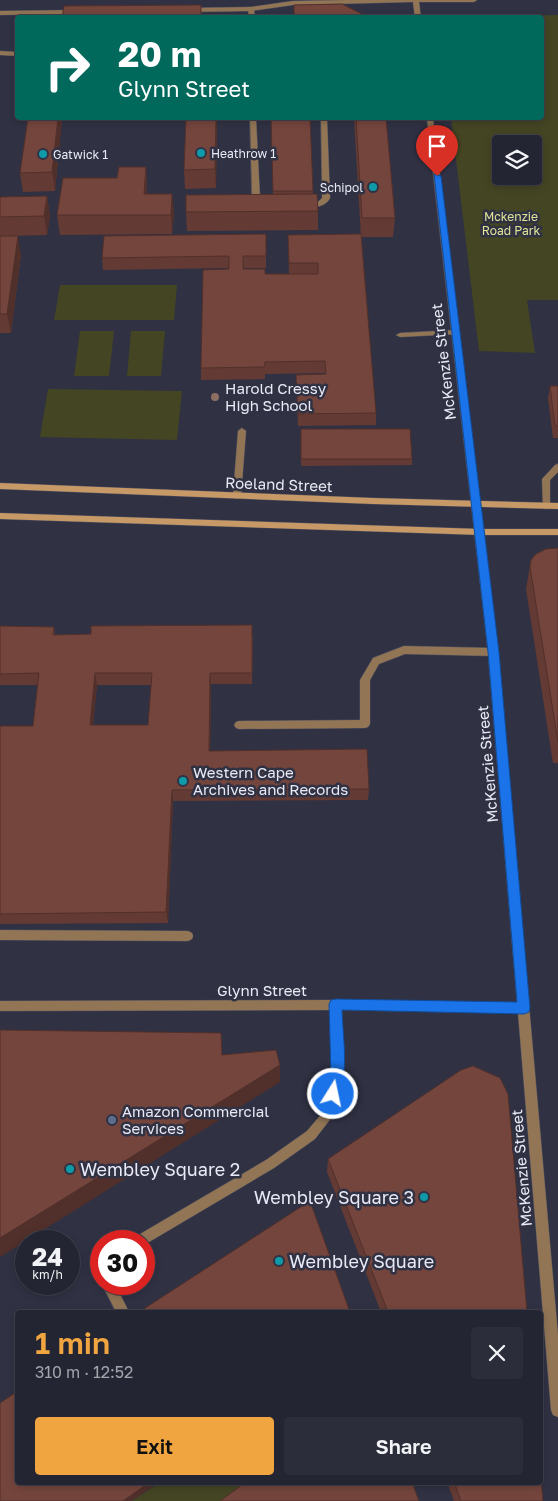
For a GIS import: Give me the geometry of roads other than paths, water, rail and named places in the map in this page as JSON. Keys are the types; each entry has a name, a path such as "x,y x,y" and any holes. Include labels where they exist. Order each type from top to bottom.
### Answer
{"main road":[{"name":"Roeland Street","path":"0,486 237,496 558,506"},
{"path":"0,516 480,532 558,532"}],"street":[{"path":"272,0 293,3"},
{"path":"416,0 418,15"},
{"path":"184,10 251,9 313,1 474,0"},
{"path":"251,9 252,15"},
{"path":"0,13 87,12"},
{"path":"0,54 15,54"},
{"path":"253,120 256,199 261,204 271,205"},
{"path":"298,205 320,204 326,198 324,120"},
{"name":"McKenzie Street","path":"430,120 493,652 558,1410"},
{"path":"400,335 456,332"},
{"path":"237,496 242,431"},
{"path":"546,506 546,479 558,467"},
{"path":"239,724 365,724 365,680 376,661 404,650 493,652"},
{"path":"0,935 188,936"},
{"path":"155,1232 270,1164 311,1135 328,1113 337,1075 336,1004"},
{"name":"Glynn Street","path":"0,1006 336,1004 524,1008"},
{"path":"114,1295 122,1310"}],"place":[{"name":"Heathrow 1","path":"201,153"},
{"name":"Gatwick 1","path":"43,154"},
{"name":"Schipol","path":"373,187"},
{"name":"Harold Cressy High School","path":"215,397"},
{"name":"Western Cape Archives and Records","path":"183,781"},
{"name":"Amazon Commercial Services","path":"112,1120"},
{"name":"Wembley Square 2","path":"70,1169"},
{"name":"Wembley Square 3","path":"424,1197"},
{"name":"Wembley Square","path":"279,1261"}],"park label":[{"name":"Mckenzie Road Park","path":"511,223"}]}
